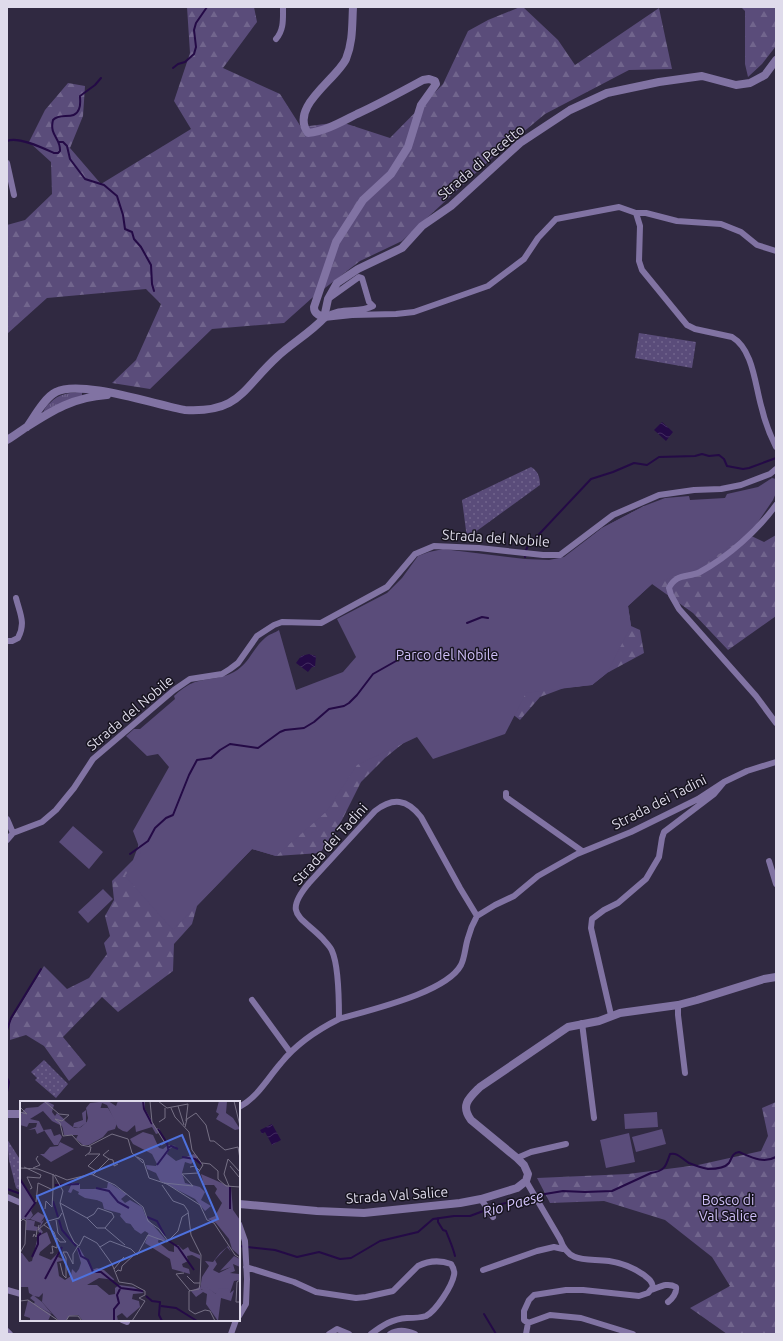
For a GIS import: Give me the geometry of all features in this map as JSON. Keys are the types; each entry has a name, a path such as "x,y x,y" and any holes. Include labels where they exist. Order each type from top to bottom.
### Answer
{"street":[{"path":"276,39 281,33 283,7"},
{"path":"353,7 351,47 345,61 311,102 304,113 302,120 308,133 329,128 385,102 423,80 430,79 435,81 436,84 421,105 408,147 391,174 363,200 336,242 314,307 317,315 324,318 352,314 396,314 414,312 488,286 524,259 538,238 556,219 619,207 636,214 646,213 677,221 721,224 741,232 757,246 776,251"},
{"name":"Strada di Pecetto","path":"324,318 328,299 337,283 358,269 402,248 422,226 451,206 520,144 570,110 607,93 658,82 702,76 736,85 750,83 765,75 776,60"},
{"path":"7,163 14,195"},
{"path":"636,214 640,226 639,261 642,270 687,325 695,330 732,337 740,343 753,368 761,408 776,447"},
{"path":"27,427 38,411 55,392 70,388 104,391 185,410 197,411 217,408 228,404 247,390 278,357 332,312 367,309 373,306 369,302 362,278 360,277 328,299"},
{"path":"7,440 58,408 73,401 116,394"},
{"name":"Strada del Nobile","path":"7,840 13,833 42,822 56,810 74,788 93,759 174,690 190,679 222,674 230,669 241,659 257,636 274,625 282,622 321,623 387,587 415,554 434,546 457,546 530,554 560,555 613,515 659,495 694,490 721,489 742,484 770,474 776,470"},
{"path":"776,505 757,529 726,555 699,572 676,578 669,588 671,595 679,609 756,696 776,723"},
{"path":"7,641 12,641 18,638 23,627 23,621 16,598"},
{"path":"611,1015 591,928 592,919 604,910 618,903 649,876 659,857 663,835 714,794 724,782 747,770 776,762"},
{"name":"Strada dei Tadini","path":"339,1019 340,1000 336,962 333,952 321,937 296,914 295,907 300,893 323,870 375,811 382,806 392,802 400,802 408,804 415,809 477,916 495,904 514,896 538,876 582,851 630,832 698,799 724,782"},
{"path":"506,793 506,797 582,851"},
{"path":"7,819 13,833"},
{"path":"769,861 776,884"},
{"path":"240,1106 255,1096 290,1052 309,1036 339,1019 418,994 452,976 461,964 468,938 477,916"},
{"path":"563,1249 560,1239 526,1181 528,1174 524,1165 471,1120 466,1113 466,1104 472,1095 480,1087 568,1027 582,1023 599,1021 611,1015 635,1010 678,1005 764,979 776,977"},
{"path":"252,1000 290,1052"},
{"path":"678,1005 685,1073"},
{"path":"582,1023 594,1118"},
{"path":"7,1114 20,1114"},
{"path":"517,1158 531,1152 566,1144"},
{"name":"Strada Val Salice","path":"240,1204 302,1210 364,1213 481,1200 517,1188 526,1181"},
{"path":"7,1197 20,1204"},
{"path":"481,1200 490,1213"},
{"path":"240,1227 245,1241 247,1289 246,1304 240,1314"},
{"path":"483,1270 537,1251 554,1247 563,1249 581,1259 609,1261 626,1265 650,1280 653,1285 651,1290"},
{"path":"246,1266 294,1282 316,1292 356,1298 393,1291 418,1266 423,1264 439,1261 451,1264 454,1275 447,1291 434,1310 427,1316 420,1318 396,1319 390,1321 371,1334"},
{"path":"528,1323 524,1320 524,1311 529,1300 534,1295 572,1290 639,1296 666,1284 676,1287 676,1292 672,1299 668,1302"},
{"path":"7,1290 20,1294"},
{"path":"528,1323 550,1315 581,1318 633,1334"},
{"path":"231,1334 236,1321"},
{"path":"526,1334 528,1323"},
{"path":"329,1334 337,1329 349,1334"},
{"path":"390,1334 401,1330 409,1331 415,1334"},
{"path":"7,1331 10,1334"}],"green space":[{"path":"187,7 254,7 257,22 223,68 280,94 301,127 341,122 390,138 443,84 468,31 488,20 520,7 523,7 558,40 575,65 659,8 672,69 629,70 545,114 492,158 402,241 360,261 312,298 284,323 212,329 150,389 112,383 136,360 161,304 146,289 47,298 7,334 7,225 25,220 52,194 51,162 29,142 45,110 68,83 85,86 83,116 70,148 101,184 191,129 174,101 190,53"},
{"path":"741,7 776,7 776,46 762,64 748,77 745,64 745,11"},
{"path":"639,333 696,342 692,368 635,358"},
{"path":"82,392 82,396 43,414 46,406 57,397 69,393"},
{"path":"531,467 538,474 540,485 467,538 462,500"},
{"name":"Parco del Nobile","path":"772,478 776,479 776,493 773,500 752,531 694,570 652,584 628,606 631,626 607,673 592,685 526,693 505,734 433,759 417,737 357,765 326,812 276,856 252,849 173,930 125,876 141,852 133,831 169,767 158,754 147,756 126,736 134,729 140,729 175,699 174,696 186,686 195,682 225,676 239,669 268,635 279,630 296,690 343,672 356,657 337,619 387,593 402,578 418,556 443,549 525,559 549,560 564,557 602,528 644,506 665,498 689,496 690,500 725,498 727,494 758,487"},
{"name":"Parco del Nobile","path":"644,506 672,519 722,522 764,542 776,535 776,616 728,650 693,613 652,584 628,606 631,626 640,630 644,653 607,673 592,685 564,688 540,697 520,720 498,703 422,728 385,758 361,782 342,820 320,853 276,856 252,849 197,906 192,924 174,944 173,971 118,1012 102,997 63,1037 86,1065 69,1081 44,1046 26,1035 10,1040 10,1022 44,966 67,989 89,978 107,954 104,943 110,936 105,916 114,900 112,881 133,860 145,828 254,719 533,584 602,528"},
{"path":"73,826 103,852 89,869 59,842"},
{"path":"103,889 113,899 88,923 78,912"},
{"path":"44,1060 68,1084 56,1098 35,1080 37,1078 31,1072"},
{"name":"Bosco di Val Salice","path":"776,1102 776,1334 727,1334 690,1308 730,1286 712,1257 665,1220 604,1201 550,1203 537,1178 628,1174 698,1165 761,1151 768,1136 762,1108"},
{"path":"657,1112 658,1127 625,1129 624,1114"},
{"path":"662,1129 666,1144 636,1152 632,1137"},
{"path":"629,1133 635,1162 606,1168 600,1140"},
{"path":"7,1139 20,1159 20,1190 16,1188 9,1160"}],"water":[{"path":"662,422 673,432 666,441 654,430"},
{"path":"309,654 316,656 315,667 312,667 308,672 296,663 301,656"},
{"path":"272,1124 281,1140 272,1145 265,1132 262,1134 260,1130"}],"waterway":[{"path":"173,68 178,64 185,62 194,54 196,47 194,30 196,23 207,7"},
{"path":"7,141 24,141 54,153 58,153 60,151 60,147 53,130 53,120 77,113 80,106 80,96 95,85 101,78"},
{"path":"59,142 63,142 67,146 70,159 85,179 104,185 117,196 123,215 125,229 132,232 134,239 141,247 151,265 154,291"},
{"path":"525,557 528,546 591,479 634,463 647,465 659,457 695,456 702,454 709,456 719,455 724,459 727,466 743,469 776,458"},
{"path":"467,623 482,617 488,618"},
{"path":"130,854 148,841 155,828 166,818 173,815 189,775 197,760 211,758 230,744 258,748 280,732 304,728 314,722 329,709 344,706 349,703 373,674 396,661"},
{"path":"7,1030 11,1018 41,969"},
{"path":"7,1078 9,1082 7,1092"},
{"name":"Rio Paese","path":"240,1246 275,1250 297,1257 319,1252 340,1259 351,1258 380,1241 418,1232 433,1219 454,1216 470,1216 502,1204 563,1191 612,1191 651,1173 659,1171 666,1165 670,1154 676,1154 689,1163 708,1169 719,1168 727,1165 734,1155 739,1152 762,1160 776,1157"},
{"name":"Rio Paese","path":"7,1189 20,1194"},
{"path":"438,1218 438,1222 443,1230 446,1231 455,1256"},
{"path":"484,1314 496,1334"}]}
